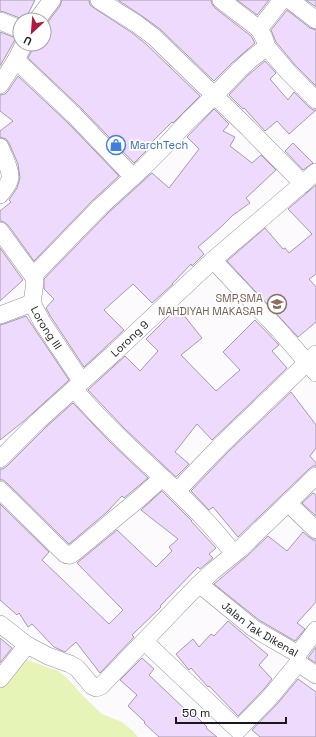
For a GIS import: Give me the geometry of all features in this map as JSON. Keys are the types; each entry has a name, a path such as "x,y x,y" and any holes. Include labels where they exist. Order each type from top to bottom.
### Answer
{"street":[{"path":"43,12 52,0"},
{"path":"99,0 146,31 248,128 303,184"},
{"path":"221,0 259,29 267,47 288,72 316,100"},
{"path":"259,29 282,0"},
{"path":"290,0 316,20"},
{"path":"0,21 12,26"},
{"path":"0,231 33,276 100,207 133,178 251,59 267,47"},
{"path":"0,85 20,52"},
{"path":"16,60 74,115 133,178"},
{"path":"0,147 9,169 10,178 0,195"},
{"name":"Lorong 9","path":"0,459 38,420 78,386 213,260 316,172"},
{"path":"177,491 221,445 313,363 213,260"},
{"name":"Lorong III","path":"33,276 35,282 32,303 78,386 113,430 177,491 216,531 234,554"},
{"path":"0,315 32,303"},
{"path":"0,624 27,645 48,656 77,668 92,686 96,688 101,686 199,584 250,540 316,476"},
{"path":"0,490 68,556 76,551 162,478"},
{"path":"288,503 316,530"},
{"name":"Jalan Tak Dikenal","path":"199,584 253,628 298,659 316,675"},
{"path":"144,641 238,730 271,696 298,659 316,630"},
{"path":"0,679 27,645"}],"green space":[{"path":"19,657 58,671 67,678 102,714 122,722 138,737 0,737 0,681"}],"building":[{"path":"0,0 35,0 29,12 12,12 12,15 0,11"},
{"path":"62,0 89,0 90,5 131,32 147,45 200,96 152,142 153,144 134,163 81,108 28,58 31,52 52,52 52,16 60,6"},
{"path":"118,0 211,0 215,8 251,36 255,43 214,81 160,29"},
{"path":"237,0 269,0 257,15"},
{"path":"306,0 316,0 316,7"},
{"path":"287,10 310,28 316,30 316,86 295,65 276,42 271,30"},
{"path":"0,32 12,36 12,45 0,66"},
{"path":"265,61 276,73 270,79 288,100 294,92 309,107 316,110 289,134 277,121 265,131 244,108 243,109 229,95 247,76"},
{"path":"18,76 67,122 119,176 93,200 34,261 8,225 0,221 0,211 11,202 9,200 17,188 20,178 18,164 9,143 6,139 0,137 0,131 13,121 0,111 0,95 5,94 8,91"},
{"path":"214,109 229,124 223,131 235,137 230,146 252,163 261,155 276,170 246,198 250,203 233,215 198,247 204,254 192,266 191,264 173,284 152,303 133,284 104,310 124,330 84,367 46,308 54,299 44,289 44,279 107,214 152,173 169,188 199,149 187,137"},
{"path":"293,143 313,163 303,170 285,151"},
{"path":"316,185 316,274 309,279 316,287 316,322 298,337 227,261 265,228 283,249 285,248 289,253 312,234 288,209"},
{"path":"0,248 23,280 0,301"},
{"path":"175,310 180,314 182,313 202,338 181,355 216,391 240,370 223,352 255,320 279,345 272,351 287,368 212,440 197,424 175,452 189,464 176,477 124,428 88,390 125,356 140,371 158,351 146,339"},
{"path":"26,316 69,380 24,421 0,440 0,325"},
{"path":"291,392 316,425 316,448 310,456 316,463 316,466 309,469 238,537 213,507 209,510 191,491 228,452"},
{"path":"73,403 110,442 148,478 124,498 122,496 107,512 69,544 7,483 0,480 0,469 7,466 45,428"},
{"path":"162,491 216,548 209,554 213,558 200,569 198,567 160,606 161,607 132,635 134,637 100,673 76,642 65,652 54,647 32,624 28,627 19,613 17,615 0,600 0,504 49,552 42,560 109,624 123,610 77,563 117,530 156,567 172,551 169,547 178,539 141,510"},
{"path":"313,493 316,495 316,516 302,503"},
{"path":"303,532 313,540 316,540 316,602 297,623 305,629 295,641 259,620 214,584 268,536 287,551"},
{"path":"228,621 268,655 259,665 272,679 238,716 191,668 189,670 176,654 193,639 199,647 211,634 214,636"},
{"path":"0,638 12,648 0,663"},
{"path":"316,647 316,663 308,658"},
{"path":"142,658 154,669 149,675 189,713 191,711 207,727 206,728 217,737 159,737 144,723 145,722 128,706 137,695 120,680"},
{"path":"298,679 316,692 316,737 260,737 252,730 278,703"}],"place":[{"name":"MarchTech","path":"116,145"},
{"name":"SMP,SMA NAHDIYAH MAKASAR","path":"277,304"}]}
